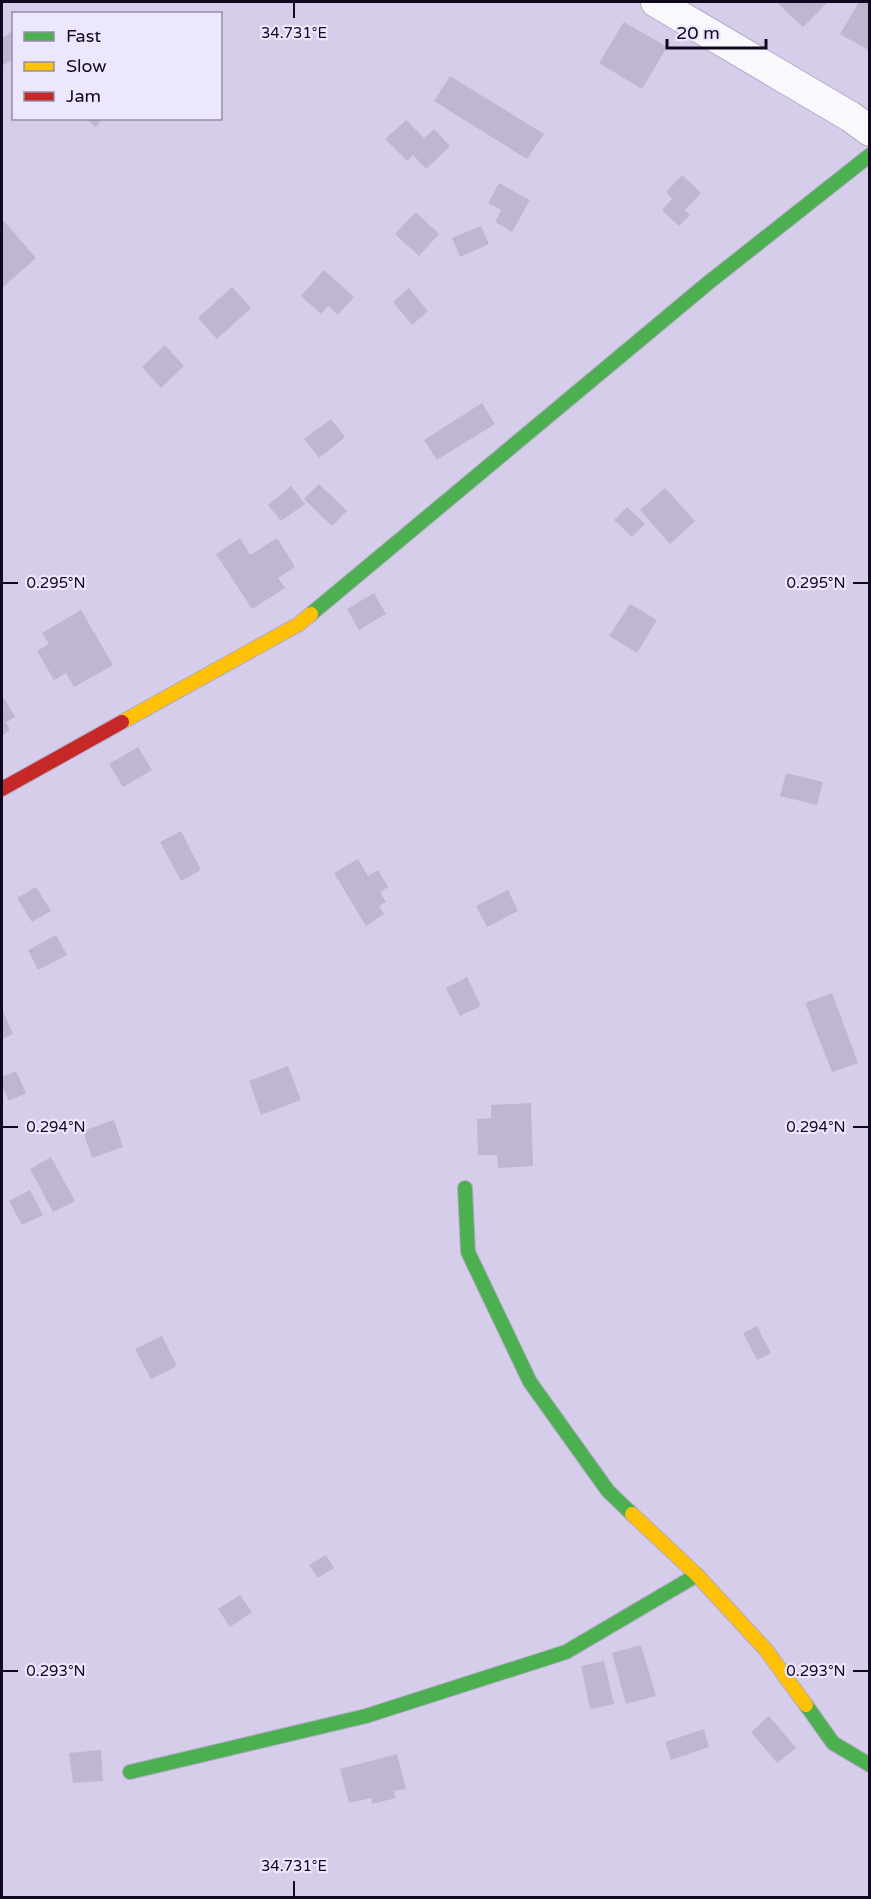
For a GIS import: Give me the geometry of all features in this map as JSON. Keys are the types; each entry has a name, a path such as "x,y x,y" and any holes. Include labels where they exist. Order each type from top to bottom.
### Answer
{"street":[{"path":"656,2 870,130"},
{"path":"2,789 299,624 708,283 870,155"},
{"path":"465,1188 468,1252 531,1382 608,1491 697,1575 766,1650 833,1743 870,1765"},
{"path":"130,1772 366,1716 566,1652 697,1575"}],"building":[{"path":"776,2 828,2 803,27"},
{"path":"859,2 870,2 870,51 840,34"},
{"path":"624,22 667,47 642,89 599,63"},
{"path":"12,32 12,59 2,66 2,38"},
{"path":"450,76 544,134 527,159 434,101"},
{"path":"87,120 101,120 96,127"},
{"path":"406,120 424,138 434,129 450,146 426,169 413,155 407,161 385,139"},
{"path":"682,175 701,193 685,210 690,215 679,226 662,210 672,199 666,192"},
{"path":"499,183 530,200 512,232 495,222 501,210 488,203"},
{"path":"416,212 439,234 419,256 395,234"},
{"path":"2,219 36,258 2,288"},
{"path":"481,226 489,244 460,257 452,238"},
{"path":"324,270 354,297 338,315 328,306 321,314 301,296"},
{"path":"232,287 251,308 217,339 198,318"},
{"path":"409,288 428,311 412,325 393,302"},
{"path":"165,345 184,366 161,388 142,367"},
{"path":"482,403 495,424 437,460 424,440"},
{"path":"331,419 345,437 319,458 304,439"},
{"path":"319,484 347,511 332,526 304,499"},
{"path":"291,486 305,504 281,521 268,505"},
{"path":"665,488 695,521 670,544 640,510"},
{"path":"627,507 645,524 632,537 614,520"},
{"path":"240,538 250,555 277,538 295,567 278,578 285,588 252,609 216,554"},
{"path":"374,593 386,614 359,630 347,609"},
{"path":"630,604 657,620 637,653 609,636"},
{"path":"81,610 113,665 74,687 66,673 54,680 37,651 49,644 42,633"},
{"path":"4,698 15,717 6,722 10,730 2,736 2,700"},
{"path":"138,747 152,770 123,787 109,764"},
{"path":"786,773 823,782 817,805 780,796"},
{"path":"181,831 201,870 181,881 160,842"},
{"path":"358,859 368,876 378,870 388,887 380,892 386,902 379,906 384,914 366,926 334,873"},
{"path":"36,887 51,911 32,922 17,898"},
{"path":"508,890 518,911 487,927 476,906"},
{"path":"56,935 67,955 38,970 28,950"},
{"path":"467,977 481,1006 460,1016 446,988"},
{"path":"832,993 858,1063 832,1072 805,1003"},
{"path":"2,1009 13,1034 2,1039"},
{"path":"288,1066 301,1100 261,1115 249,1081"},
{"path":"16,1071 26,1093 9,1101 2,1086 2,1077"},
{"path":"531,1103 533,1166 498,1168 497,1155 478,1155 477,1119 491,1118 491,1105"},
{"path":"114,1120 123,1147 92,1158 83,1131"},
{"path":"51,1157 75,1201 53,1212 30,1169"},
{"path":"30,1190 43,1215 22,1225 9,1201"},
{"path":"757,1326 771,1353 757,1360 743,1333"},
{"path":"162,1336 177,1366 151,1379 135,1349"},
{"path":"326,1555 334,1568 318,1578 309,1565"},
{"path":"240,1595 252,1612 230,1627 218,1609"},
{"path":"641,1645 656,1696 626,1704 612,1653"},
{"path":"604,1661 614,1704 590,1709 581,1666"},
{"path":"769,1716 796,1748 777,1763 751,1732"},
{"path":"704,1729 709,1747 671,1760 665,1742"},
{"path":"101,1750 103,1781 73,1783 69,1753"},
{"path":"397,1754 406,1789 394,1791 396,1798 372,1804 371,1798 349,1803 340,1769"}],"traffic: fast":[{"path":"311,614 708,283 870,155"},
{"path":"465,1188 468,1252 530,1382 608,1491 632,1514"},
{"path":"130,1772 366,1716 566,1652 697,1575"},
{"path":"806,1705 833,1743 870,1765"}],"traffic: slow":[{"path":"122,722 299,624 311,614"},
{"path":"632,1514 697,1575 766,1650 806,1705"}],"traffic: jam":[{"path":"2,789 122,722"}]}
